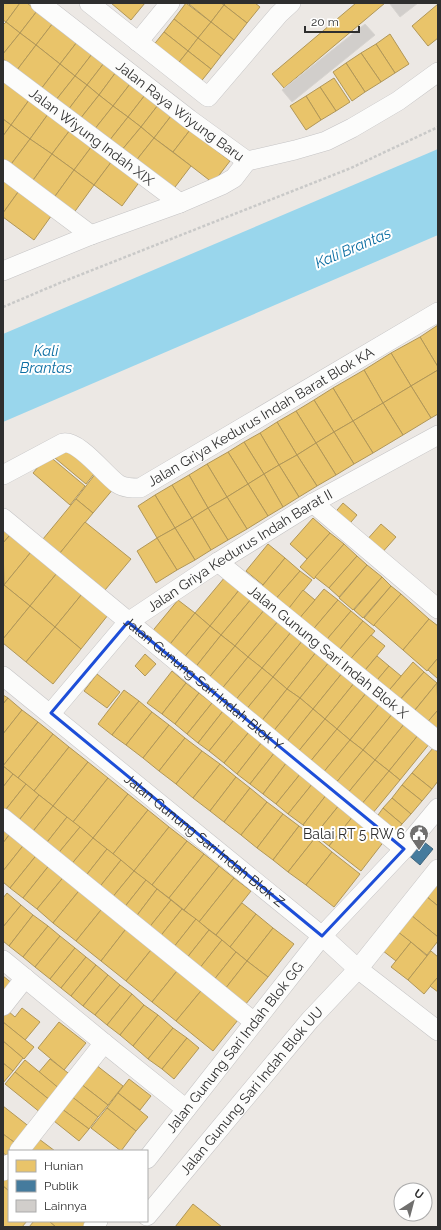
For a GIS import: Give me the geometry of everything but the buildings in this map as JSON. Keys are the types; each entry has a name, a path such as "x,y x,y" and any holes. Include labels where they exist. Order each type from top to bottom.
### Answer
{"street":[{"name":"Jalan Raya Wiyung Baru","path":"40,3 189,119 247,161 326,141 352,128 398,101 438,72"},
{"name":"Jalan Raya Wiyung Baru","path":"88,3 208,98 279,14 291,3"},
{"path":"138,42 170,3"},
{"name":"Jalan Wiyung Indah XIX","path":"3,70 180,203"},
{"path":"3,271 91,235 180,203 228,182 234,178 247,161"},
{"path":"3,170 91,235"},
{"name":"Jalan Griya Kedurus Indah Barat Blok KA","path":"3,474 63,443 69,442 79,448 118,484 129,488 140,488 438,312"},
{"name":"Jalan Griya Kedurus Indah Barat II","path":"50,713 128,622 218,562 313,503 438,434"},
{"path":"313,503 438,609"},
{"name":"Jalan Gunung Sari Indah Blok Y","path":"3,518 404,849"},
{"name":"Jalan Gunung Sari Indah Blok X","path":"218,562 438,741"},
{"name":"Jalan Gunung Sari Indah Blok Z","path":"3,676 322,936 358,969 438,1030"},
{"name":"Jalan Gunung Sari Indah Blok GG","path":"148,1158 322,936 404,849 438,808"},
{"path":"3,818 254,1022"},
{"name":"Jalan Gunung Sari Indah Blok UU","path":"148,1215 310,1020 358,969 438,869"},
{"path":"3,960 186,1109"},
{"path":"3,1006 25,978"},
{"path":"20,1150 104,1043"}],"path":[{"path":"3,307 62,282 351,168 438,127"}],"highlighted area":[{"path":"128,622 404,849 322,936 51,713"}],"water":[{"name":"Kali Brantas","path":"438,149 438,235 3,422 3,334"}],"place":[{"name":"Balai RT 5 RW 6","path":"419,851"}]}
